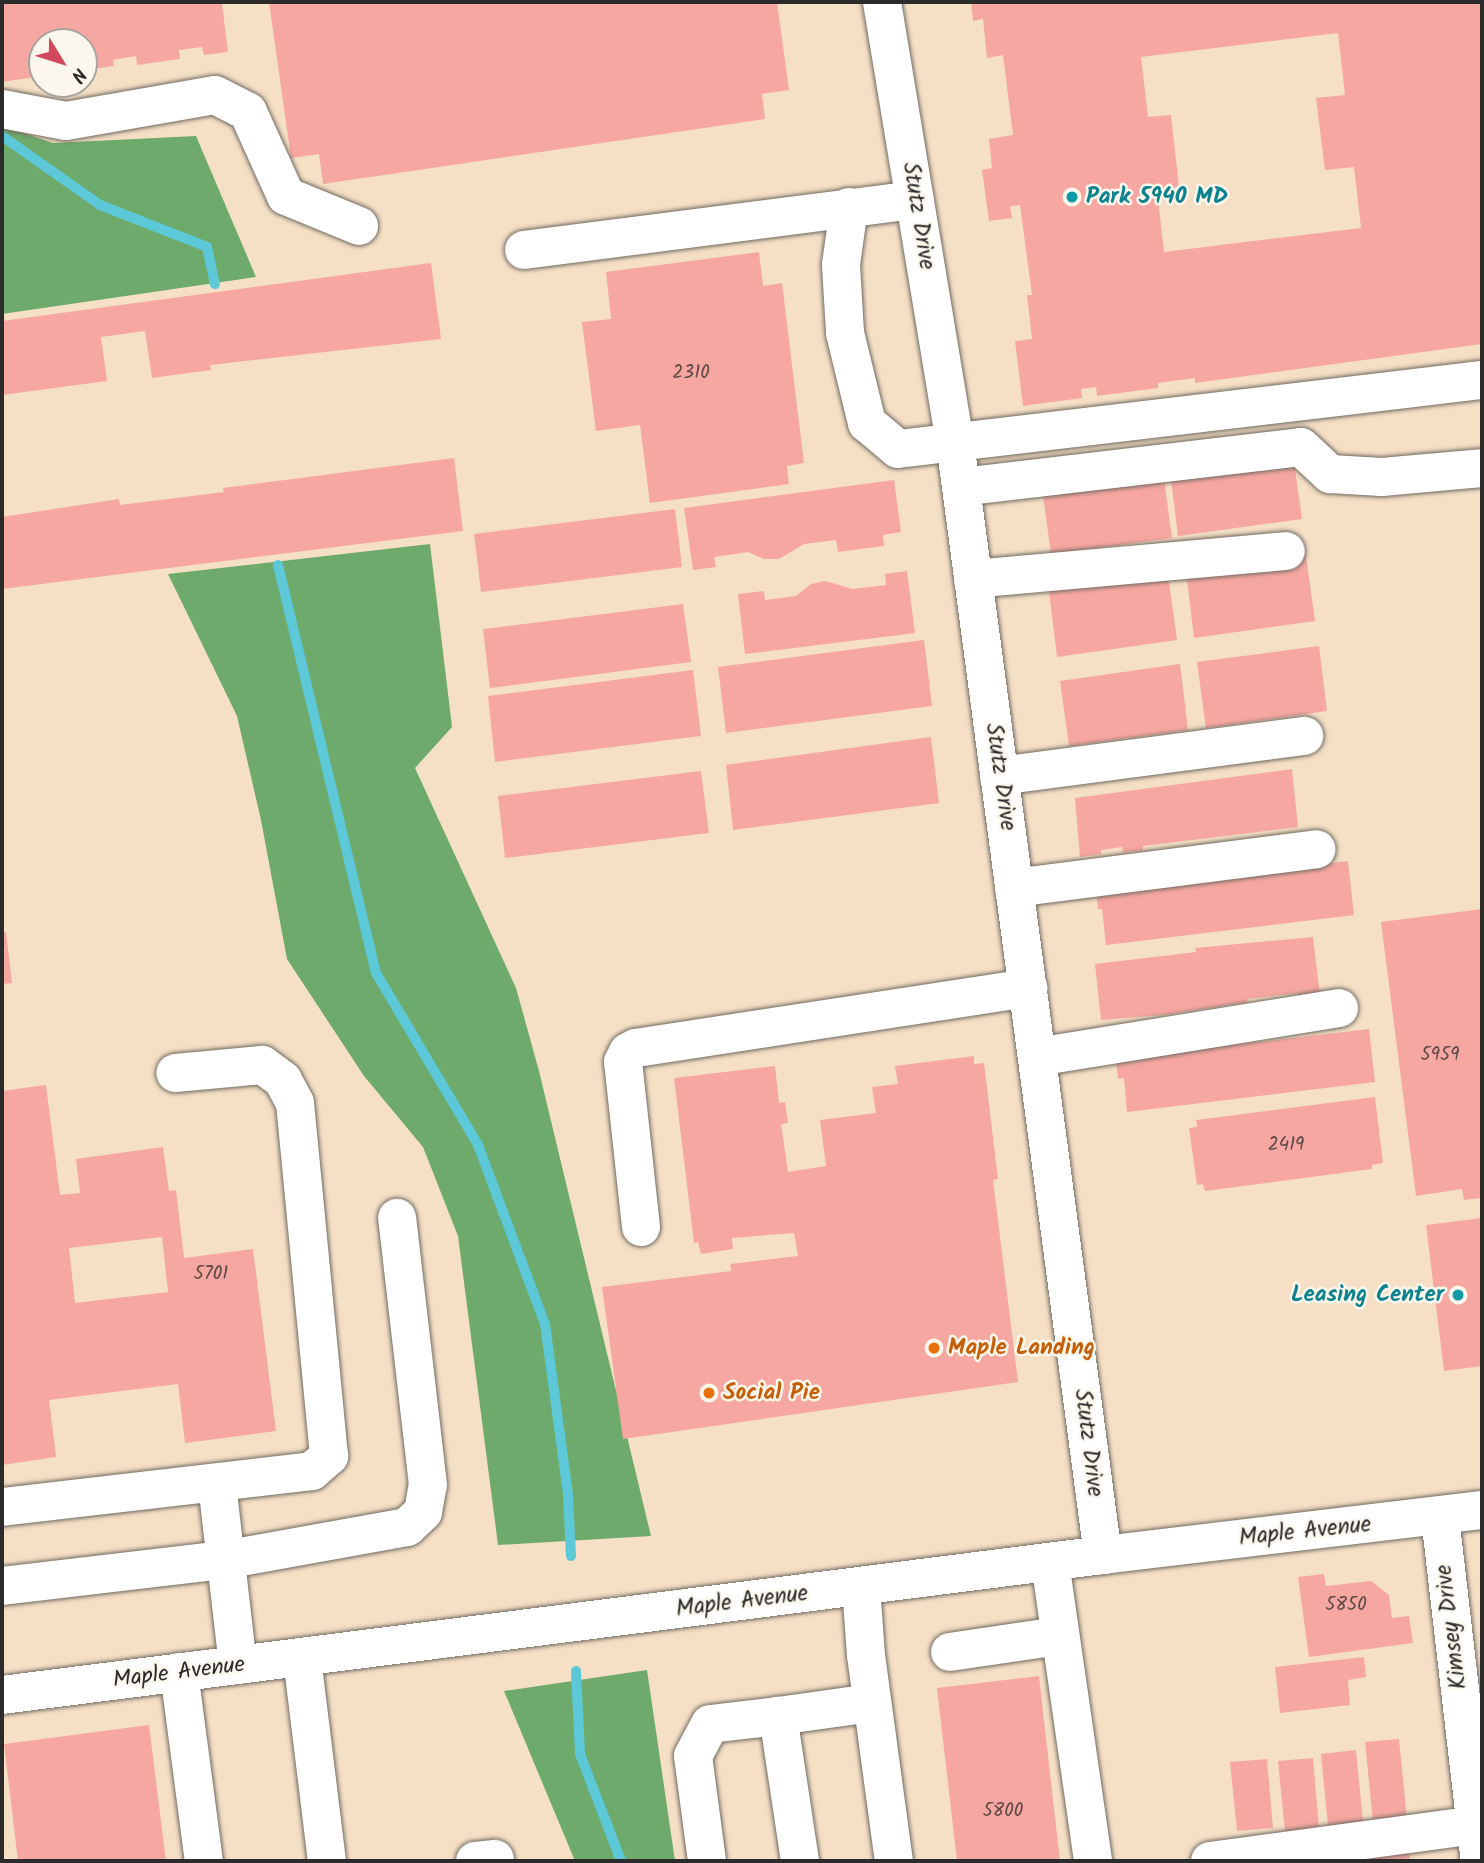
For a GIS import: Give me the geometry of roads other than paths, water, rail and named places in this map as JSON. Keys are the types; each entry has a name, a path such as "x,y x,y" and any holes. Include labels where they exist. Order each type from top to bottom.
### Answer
{"street":[{"name":"Stutz Drive","path":"883,2 955,442 1103,1555"},
{"path":"2,109 66,121 215,95 247,112 286,197 359,226"},
{"path":"524,250 915,200"},
{"path":"849,207 841,265 845,333 867,423 898,449 1482,380"},
{"path":"961,487 1301,447 1330,474 1382,477 1482,468"},
{"path":"973,579 1286,551"},
{"path":"999,776 1304,736"},
{"path":"1014,888 1317,849"},
{"path":"641,1227 623,1062 628,1052 636,1048 1028,988"},
{"path":"1037,1057 1339,1008"},
{"path":"2,1507 312,1471 329,1456 295,1103 283,1080 262,1065 176,1073"},
{"path":"2,1586 224,1560 407,1527 423,1512 428,1485 397,1218"},
{"path":"217,1484 238,1665"},
{"name":"Maple Avenue","path":"2,1695 1103,1555 1482,1510"},
{"name":"Kimsey Drive","path":"1440,1517 1478,1843"},
{"path":"1050,1562 1093,1861"},
{"path":"861,1587 872,1703 894,1861"},
{"path":"950,1652 1059,1636"},
{"path":"302,1658 327,1861"},
{"path":"179,1672 204,1861"},
{"path":"707,1861 693,1756 710,1724 872,1703"},
{"path":"778,1716 800,1861"},
{"path":"1210,1861 1478,1843"}],"waterway":[{"path":"2,136 100,205 207,247 215,284"},
{"path":"278,565 376,973 478,1145 545,1324 568,1495 571,1556"},
{"path":"576,1671 580,1754 621,1861"}],"place":[{"name":"Park 5940 MD","path":"1072,197"},
{"name":"Leasing Center","path":"1458,1295"},
{"name":"Maple Landing","path":"934,1348"},
{"name":"Social Pie","path":"709,1393"}]}
